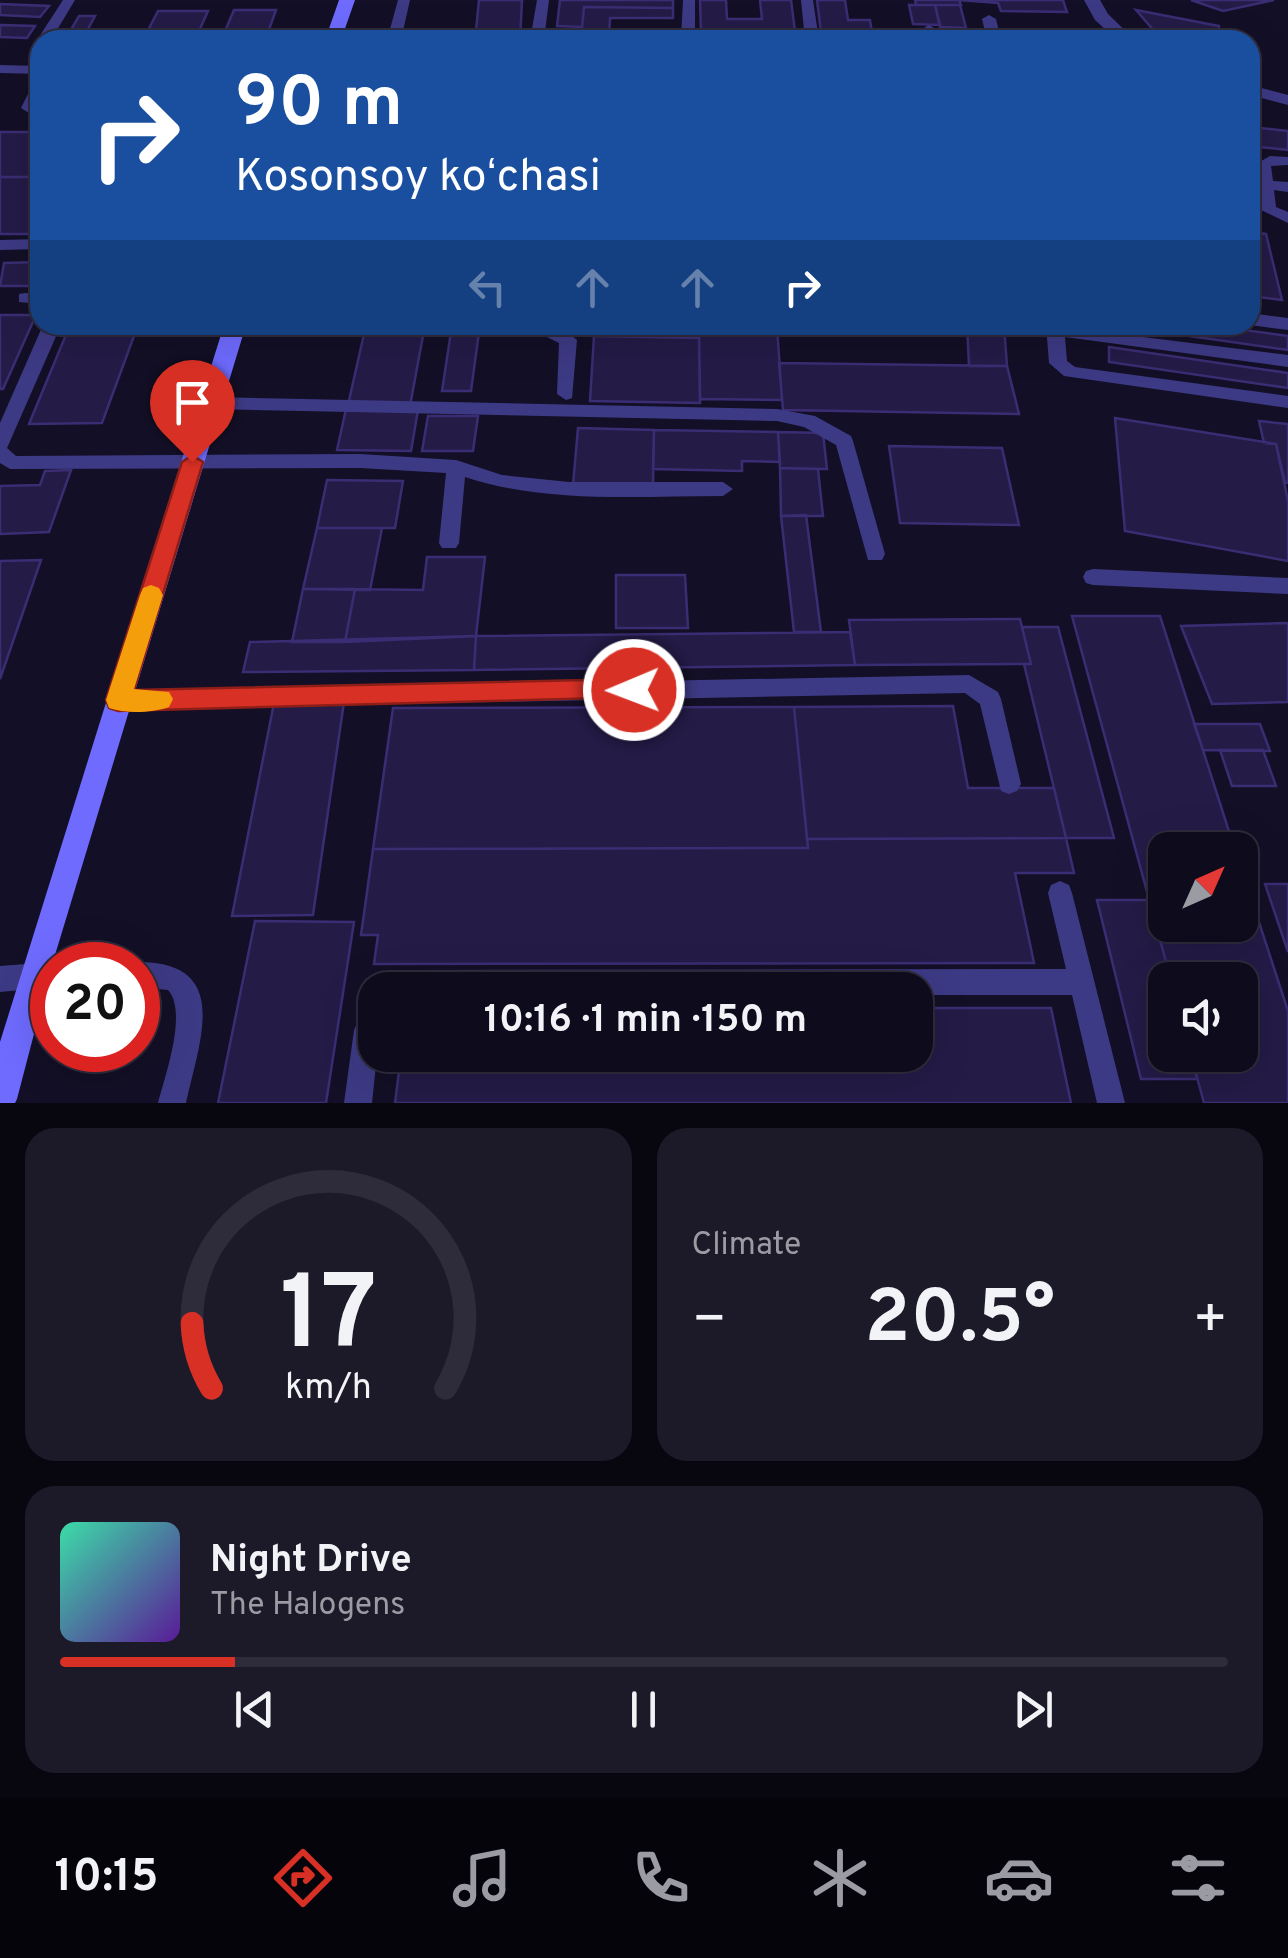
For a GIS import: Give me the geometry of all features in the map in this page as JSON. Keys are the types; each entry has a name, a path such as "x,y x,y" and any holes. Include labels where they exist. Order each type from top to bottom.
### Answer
{"main road":[{"path":"337,30 347,0"},
{"path":"53,942 118,700 233,335"},
{"path":"0,1099 30,1015"}],"street":[{"path":"1092,0 1101,17 1115,30"},
{"path":"1260,93 1288,100"}],"lane":[{"path":"50,30 69,0"},
{"path":"396,30 404,0"},
{"path":"538,30 543,0"},
{"path":"688,30 689,0"},
{"path":"807,0 811,30"},
{"path":"989,18 992,30"},
{"path":"0,69 30,69"},
{"path":"1288,162 1264,162 1270,210 1288,218"},
{"path":"1266,185 1288,187"},
{"path":"0,245 30,244"},
{"path":"1260,320 1288,324"},
{"path":"48,335 0,448 10,462 360,460 456,467 502,482 569,488 723,489"},
{"path":"556,335 568,340 566,394"},
{"path":"1056,335 1058,362 1070,372 1288,402"},
{"path":"1104,335 1288,361"},
{"path":"211,403 777,415 809,421 844,441 875,554"},
{"path":"449,543 456,467"},
{"path":"1093,577 1288,586"},
{"path":"118,700 969,684 990,699 1009,784"},
{"path":"1060,893 1112,1103"},
{"path":"0,979 30,977"},
{"path":"160,977 174,978 184,986 191,1003 172,1103"},
{"path":"933,982 1081,982"},
{"path":"358,1103 362,1072"}],"building":[{"path":"479,0 522,0 520,30 476,30"},
{"path":"560,0 673,0 673,8 584,7 582,27 557,26"},
{"path":"700,0 726,0 727,19 762,19 760,0 791,0 795,30 701,30"},
{"path":"817,0 845,0 848,20 870,20 872,30 821,30"},
{"path":"915,0 959,0 961,5 916,5"},
{"path":"959,0 1063,0 1067,12 1001,11 998,3"},
{"path":"1191,0 1274,0 1223,11"},
{"path":"0,4 49,6 40,17 0,15"},
{"path":"909,5 935,5 940,25 913,24"},
{"path":"935,5 960,5 966,28 940,27"},
{"path":"584,7 673,8 673,18 610,18 609,30 582,30"},
{"path":"234,10 276,10 269,30 225,30"},
{"path":"1136,10 1219,26 1218,30 1153,30"},
{"path":"158,11 208,11 199,30 148,30"},
{"path":"79,16 95,16 87,30 71,30"},
{"path":"0,25 35,26 27,38 0,37"},
{"path":"1260,128 1288,131 1288,150 1260,147"},
{"path":"0,132 30,132 30,177 0,177"},
{"path":"0,177 30,177 30,234 0,234"},
{"path":"1260,233 1266,234 1282,300 1260,297"},
{"path":"30,262 30,286 0,286 4,263"},
{"path":"0,315 30,315 30,328 0,389"},
{"path":"1260,332 1288,336 1288,350 1182,335"},
{"path":"66,335 134,335 102,423 29,424"},
{"path":"364,335 423,335 410,406 348,405"},
{"path":"450,335 479,335 471,391 442,391"},
{"path":"699,335 778,335 782,400 700,399"},
{"path":"967,335 1005,335 1007,366 969,366"},
{"path":"594,336 699,338 700,403 590,401"},
{"path":"1109,347 1288,373 1288,388 1109,362"},
{"path":"779,363 1007,366 1019,414 783,410"},
{"path":"346,409 418,410 411,451 337,450"},
{"path":"428,416 478,416 473,451 422,451"},
{"path":"1115,418 1276,444 1288,501 1288,561 1125,531"},
{"path":"1259,421 1288,424 1288,483 1276,444 1264,443"},
{"path":"578,428 654,430 653,487 573,485"},
{"path":"654,430 778,432 780,462 742,461 742,471 653,469"},
{"path":"778,432 823,433 827,469 780,468"},
{"path":"889,446 1002,448 1019,525 900,523"},
{"path":"780,468 818,469 823,516 781,516"},
{"path":"71,470 49,532 0,534 0,486 40,485 45,471"},
{"path":"327,480 403,481 395,528 317,528"},
{"path":"806,515 821,632 794,632 781,516"},
{"path":"317,528 382,528 370,590 303,589"},
{"path":"427,557 485,557 476,636 345,642 355,589 423,590"},
{"path":"41,560 0,679 0,561"},
{"path":"616,575 685,575 688,628 616,628"},
{"path":"303,589 355,589 345,642 292,642"},
{"path":"1072,616 1160,616 1229,832 1148,832 1148,895"},
{"path":"1020,619 1031,664 855,665 849,620"},
{"path":"1288,623 1288,702 1212,704 1181,626"},
{"path":"1022,627 1058,627 1114,838 1066,838 1024,664 1031,664"},
{"path":"850,632 855,665 474,670 476,636"},
{"path":"476,636 474,670 243,672 250,642"},
{"path":"344,702 313,915 232,916 274,703"},
{"path":"953,706 968,788 1054,788 1066,838 807,839 794,707"},
{"path":"794,707 808,848 373,849 393,708"},
{"path":"1194,724 1260,724 1270,751 1203,750"},
{"path":"1220,750 1263,750 1276,786 1232,786"},
{"path":"1066,838 1074,873 1015,873 1034,963 374,964 378,935 361,935 373,849 808,848 807,839"},
{"path":"1265,884 1288,884 1288,952"},
{"path":"1097,900 1148,900 1148,942 1161,942 1166,962 1148,962 1148,1072 1195,1072 1197,1079 1141,1079"},
{"path":"1258,919 1288,1011 1288,1103 1204,1103 1196,1072 1258,1072 1258,962 1166,962 1161,942 1258,942"},
{"path":"255,921 354,922 326,1103 218,1103"},
{"path":"933,1008 1051,1008 1071,1103 395,1103 399,1072 933,1072"}],"slow traffic":[{"path":"151,595 118,700 160,699"}],"route":[{"path":"192,462 118,700 634,690"}]}
